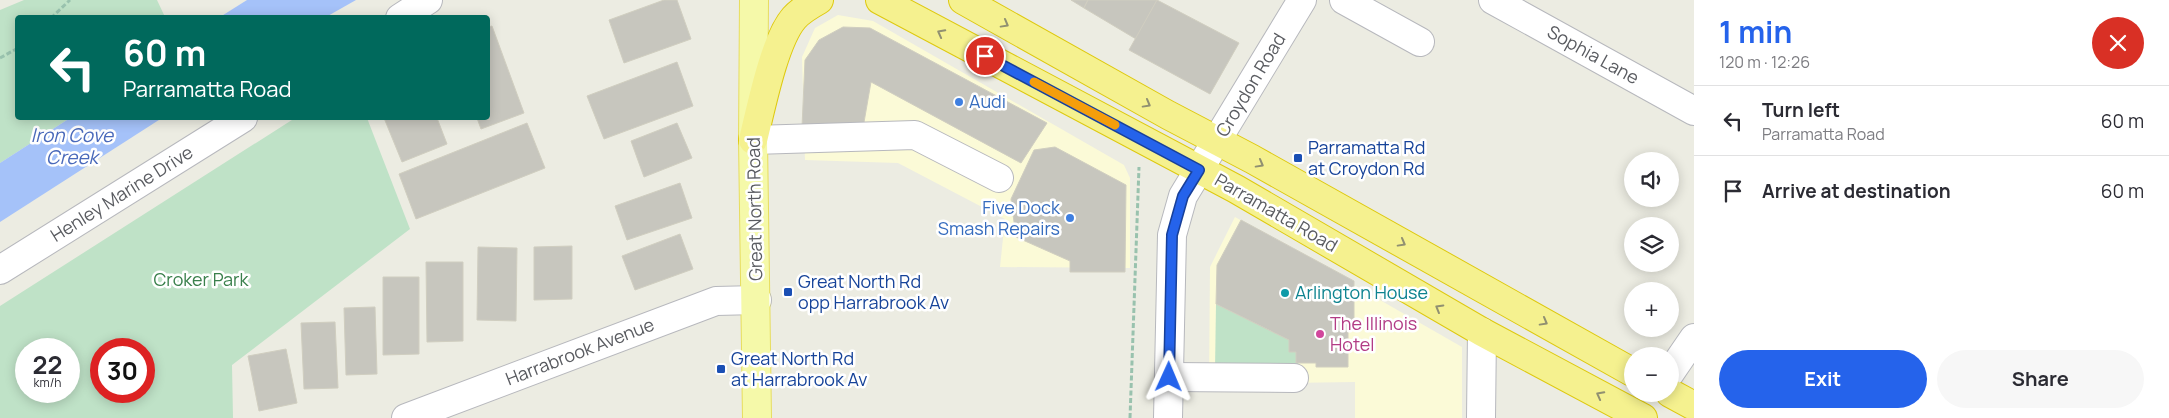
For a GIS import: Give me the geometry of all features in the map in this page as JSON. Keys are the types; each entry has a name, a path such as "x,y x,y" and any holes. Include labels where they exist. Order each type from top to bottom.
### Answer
{"highway":[{"path":"753,140 784,34 794,18 807,6 819,0"},
{"name":"Parramatta Road","path":"880,0 1236,189 1482,332 1643,418"},
{"name":"Parramatta Road","path":"963,0 1168,116 1217,141 1624,368"},
{"path":"1679,398 1694,406"}],"main road":[{"name":"Great North Road","path":"754,0 753,140 757,300 757,418"}],"street":[{"path":"405,15 428,0"},
{"name":"Croydon Road","path":"1168,418 1172,235 1183,196 1302,0"},
{"path":"1344,0 1420,42"},
{"name":"Sophia Lane","path":"1493,0 1694,111"},
{"name":"Henley Marine Drive","path":"0,270 240,120"},
{"path":"753,140 915,135 999,178"},
{"name":"Harrabrook Avenue","path":"406,418 716,301 757,300"},
{"path":"1481,418 1482,332"},
{"path":"1679,360 1694,338"},
{"path":"1169,377 1294,378"}],"path":[{"path":"54,15 70,0"},
{"path":"0,58 15,50"},
{"path":"1130,418 1140,159"}],"shaded area":[{"path":"838,15 873,21 1124,165 1130,178 1130,268 1000,267 1005,219 898,163 805,160 802,57 815,28"},
{"path":"1235,217 1462,347 1462,418 1355,418 1355,382 1209,384 1210,267"}],"green space":[{"path":"24,0 157,0 164,15 15,15 15,120 67,120 0,163 0,10"},
{"name":"Croker Park","path":"292,120 368,120 410,229 232,365 233,418 0,418 0,306"},
{"path":"1216,304 1289,340 1299,351 1298,370 1215,370"}],"water":[{"path":"247,0 356,0 330,15 223,15"},
{"name":"Iron Cove Creek","path":"67,120 159,120 0,222 0,163"}],"building":[{"path":"664,0 677,0 691,39 624,63 609,20"},
{"path":"1071,0 1088,0 1084,8"},
{"path":"1088,0 1157,0 1136,39 1084,8"},
{"path":"1157,0 1239,43 1210,94 1129,50"},
{"path":"490,26 492,26 524,113 481,129 478,120 490,120"},
{"name":"Audi","path":"843,27 870,28 1047,123 1021,163 871,82 863,128 802,127 805,60 819,40"},
{"path":"677,62 693,106 604,139 587,96"},
{"path":"385,120 438,120 447,144 402,162"},
{"path":"527,123 545,168 416,219 399,174"},
{"path":"677,123 692,158 644,177 631,141"},
{"name":"Five Dock Smash Repairs","path":"1055,147 1126,185 1125,272 1070,272 1070,261 1016,237 1011,199 1034,150"},
{"path":"680,183 692,218 627,240 615,206"},
{"name":"Arlington House","path":"1241,220 1354,281 1354,326 1348,326 1348,367 1316,367 1316,363 1296,363 1296,352 1289,352 1289,340 1216,304 1217,265"},
{"path":"680,234 693,269 635,290 622,256"},
{"path":"572,246 572,299 534,300 534,247"},
{"path":"478,247 517,248 516,321 477,320"},
{"path":"426,262 463,262 463,341 427,342"},
{"path":"383,277 419,277 419,354 383,355"},
{"path":"375,307 377,374 346,375 344,308"},
{"path":"335,322 338,388 304,389 301,323"},
{"path":"286,349 297,403 259,411 248,356"}],"slow traffic":[{"path":"1034,82 1115,125"}],"place":[{"name":"Audi","path":"959,102"},
{"name":"Parramatta Rd at Croydon Rd","path":"1298,158"},
{"name":"Five Dock Smash Repairs","path":"1070,218"},
{"name":"Great North Rd opp Harrabrook Av","path":"788,292"},
{"name":"Arlington House","path":"1285,293"},
{"name":"The Illinois Hotel","path":"1320,334"},
{"name":"Great North Rd at Harrabrook Av","path":"721,369"}],"route":[{"path":"985,56 1199,170 1183,196 1172,235 1169,377"}]}
